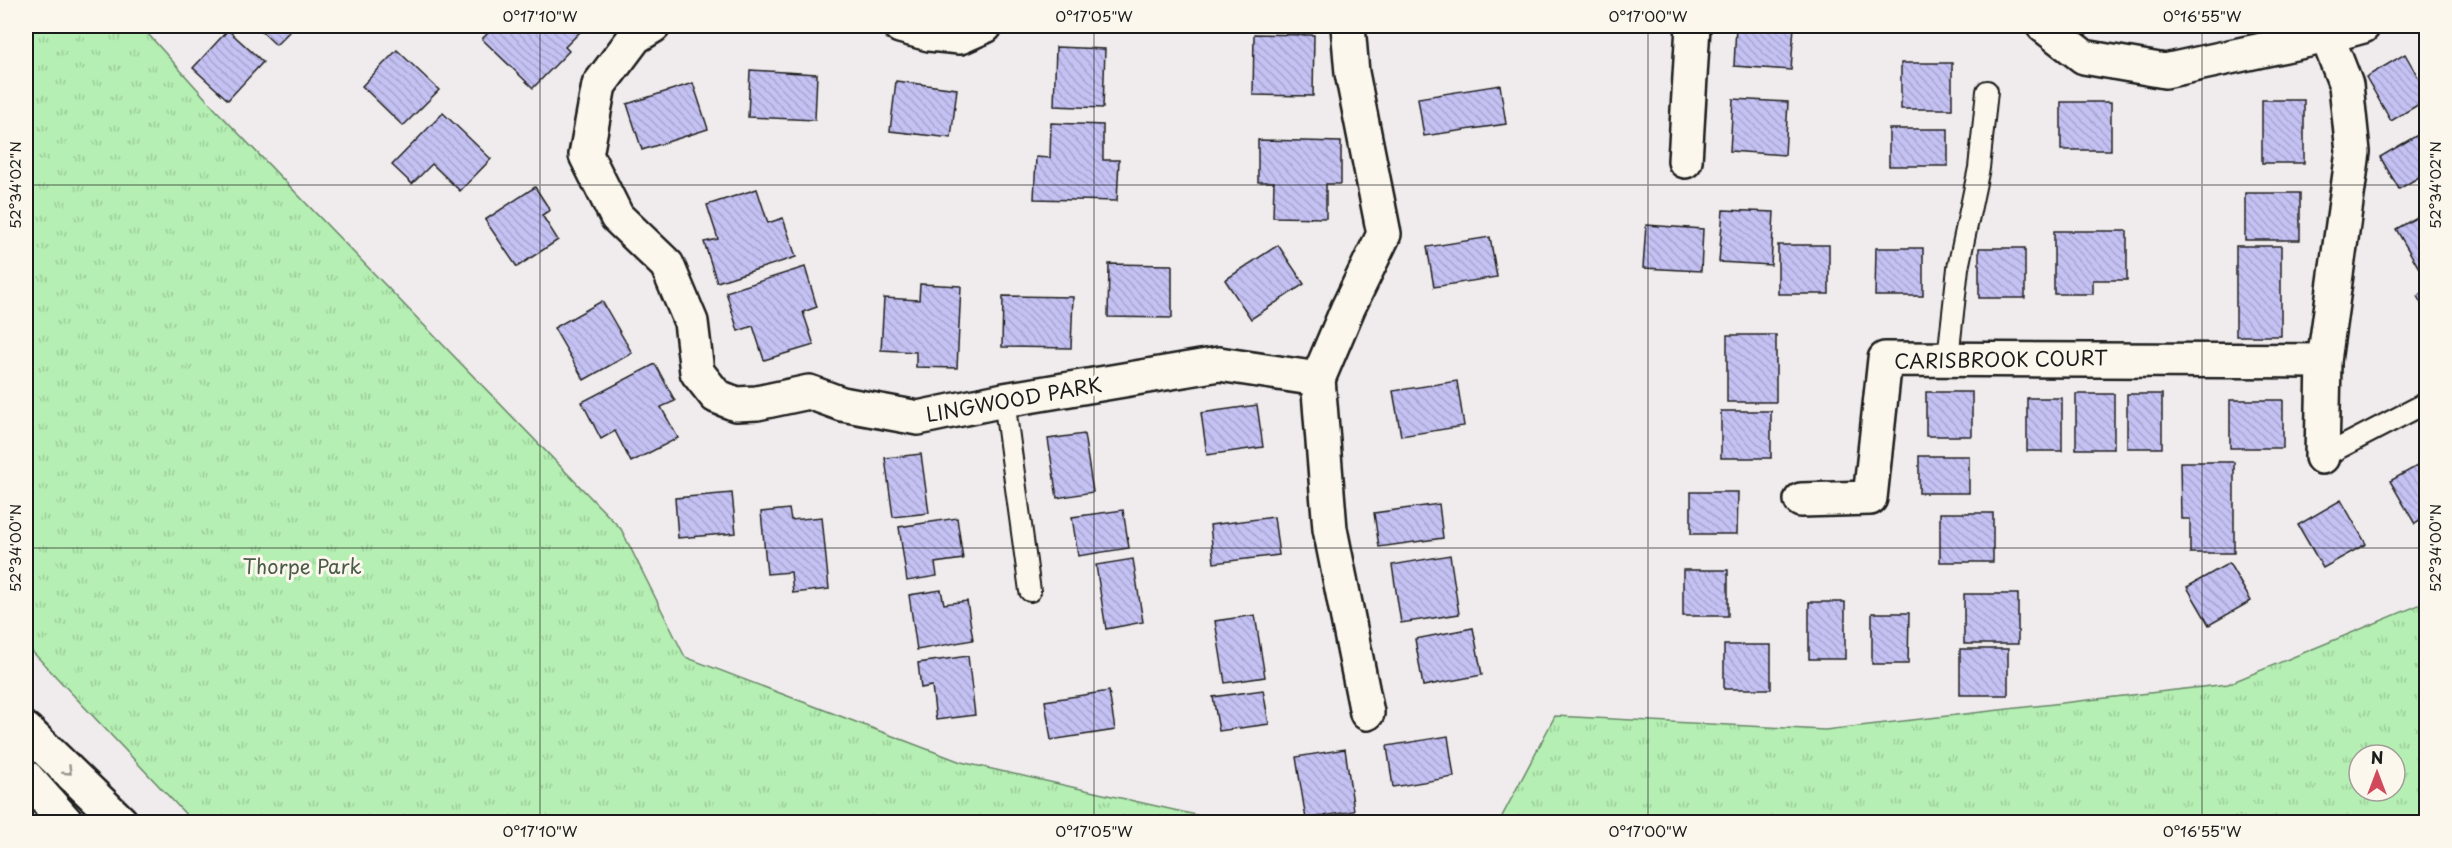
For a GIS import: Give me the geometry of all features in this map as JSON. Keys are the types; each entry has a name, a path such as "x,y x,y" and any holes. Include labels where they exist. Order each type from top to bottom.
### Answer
{"main road":[{"name":"LINGWOOD PARK","path":"653,26 635,37 599,85 586,155 617,217 667,265 691,322 697,372 716,396 736,404 757,403 809,392 842,404 918,418 1004,400 1220,364 1318,379"},
{"path":"900,26 929,34 960,37 985,26"},
{"path":"1348,26 1352,73 1384,234 1348,308 1318,379 1330,529 1367,712"},
{"path":"1685,161 1693,26"},
{"path":"2044,26 2084,57 2165,71 2363,26"},
{"path":"2322,456 2324,361 2353,152 2346,85 2327,36"},
{"name":"CARISBROOK COURT","path":"1801,500 1870,498 1885,359 2324,361"},
{"path":"26,730 121,822"},
{"path":"26,777 66,822"}],"lane":[{"path":"1948,358 1958,268 1979,168 1987,91"},
{"path":"1004,400 1030,591"},
{"path":"2322,456 2427,403"}],"green space":[{"name":"Thorpe Park","path":"26,26 141,26 215,109 621,529 685,657 961,762 1227,822 193,822 26,645"},
{"path":"2426,602 2426,822 1499,822 1555,716 1825,730 2228,684"}],"building":[{"path":"256,26 295,26 276,45"},
{"path":"495,26 582,26 584,28 565,47 569,51 533,88 482,39"},
{"path":"1736,26 1794,26 1791,70 1734,66"},
{"path":"228,30 263,62 228,100 193,68"},
{"path":"1254,34 1314,35 1313,96 1253,95"},
{"path":"1056,47 1105,49 1103,108 1054,106"},
{"path":"397,50 439,90 403,126 362,86"},
{"path":"2405,54 2426,91 2426,100 2391,121 2366,77"},
{"path":"1901,63 1952,63 1952,109 1901,109"},
{"path":"750,70 817,74 815,120 748,117"},
{"path":"896,81 957,89 951,138 890,131"},
{"path":"693,83 708,129 642,150 627,104"},
{"path":"1500,85 1506,124 1424,136 1418,98"},
{"path":"1733,99 1788,102 1785,155 1730,151"},
{"path":"2262,100 2304,100 2304,163 2262,163"},
{"path":"2061,102 2111,102 2111,150 2061,150"},
{"path":"443,113 491,159 460,191 432,164 412,184 392,165"},
{"path":"1051,123 1103,125 1103,160 1119,160 1117,201 1034,199 1036,157 1050,158"},
{"path":"1889,129 1948,129 1948,166 1889,166"},
{"path":"2426,130 2426,173 2399,189 2380,157"},
{"path":"1258,140 1341,142 1341,184 1326,184 1326,218 1273,217 1274,182 1258,182"},
{"path":"535,187 550,210 542,215 558,240 517,267 485,220"},
{"path":"757,189 768,223 783,218 796,257 717,282 704,242 718,239 707,205"},
{"path":"2245,193 2300,193 2300,240 2245,240"},
{"path":"1723,210 1774,212 1771,265 1719,262"},
{"path":"2426,212 2426,273 2423,275 2396,229"},
{"path":"1646,225 1703,229 1701,271 1643,268"},
{"path":"2054,231 2127,231 2127,280 2093,280 2093,294 2054,294"},
{"path":"1490,237 1497,277 1434,287 1427,247"},
{"path":"1278,245 1304,284 1251,319 1225,280"},
{"path":"1778,245 1829,245 1829,294 1778,294"},
{"path":"2236,246 2281,246 2281,336 2236,336"},
{"path":"1876,248 1923,248 1923,296 1875,296"},
{"path":"1979,248 2025,248 2025,298 1979,298"},
{"path":"1109,264 1172,265 1172,318 1108,317"},
{"path":"805,267 817,307 803,312 814,345 764,360 753,326 738,331 726,292"},
{"path":"920,284 961,286 957,368 916,367 916,352 881,350 884,298 919,300"},
{"path":"2426,291 2426,312 2417,296"},
{"path":"1003,296 1073,297 1071,348 1002,347"},
{"path":"602,301 632,353 584,380 554,328"},
{"path":"1727,335 1776,335 1776,402 1727,402"},
{"path":"655,364 675,401 661,407 678,438 631,462 615,431 601,439 582,402"},
{"path":"1457,381 1464,426 1401,436 1393,391"},
{"path":"1926,392 1972,392 1972,436 1926,436"},
{"path":"2076,394 2114,394 2114,449 2076,449"},
{"path":"2127,394 2162,394 2162,448 2127,448"},
{"path":"2027,398 2062,398 2062,451 2027,451"},
{"path":"2230,400 2283,400 2283,448 2230,448"},
{"path":"1257,405 1263,447 1207,455 1201,413"},
{"path":"1721,411 1771,411 1771,458 1721,458"},
{"path":"1084,434 1093,492 1057,498 1048,439"},
{"path":"921,454 929,513 893,517 885,458"},
{"path":"1919,456 1969,456 1969,493 1919,493"},
{"path":"2426,461 2426,517 2415,524 2390,481"},
{"path":"2180,462 2234,462 2234,553 2190,553 2190,519 2181,519"},
{"path":"1691,492 1738,492 1737,534 1691,534"},
{"path":"732,493 736,533 678,538 675,498"},
{"path":"2341,500 2366,544 2323,568 2298,525"},
{"path":"1439,504 1443,538 1379,547 1374,513"},
{"path":"789,509 791,520 822,517 829,589 793,593 791,572 767,574 761,512"},
{"path":"1123,510 1129,548 1078,556 1072,517"},
{"path":"1940,513 1993,513 1993,562 1940,562"},
{"path":"1274,517 1279,555 1214,563 1210,525"},
{"path":"957,518 963,559 935,563 937,576 907,581 899,527"},
{"path":"1450,555 1459,614 1401,623 1392,565"},
{"path":"1133,559 1143,622 1106,629 1096,565"},
{"path":"2229,563 2251,601 2209,625 2187,587"},
{"path":"1683,570 1728,570 1728,616 1683,616"},
{"path":"941,590 944,604 967,601 973,640 917,650 909,595"},
{"path":"1964,594 2018,594 2018,644 1964,644"},
{"path":"1809,602 1845,602 1845,659 1809,659"},
{"path":"1872,613 1909,613 1908,664 1872,664"},
{"path":"1255,615 1265,677 1225,683 1215,621"},
{"path":"1473,628 1482,675 1423,686 1415,639"},
{"path":"1724,645 1771,645 1771,689 1724,689"},
{"path":"1960,649 2008,649 2008,695 1960,695"},
{"path":"968,656 975,715 936,720 932,686 921,688 918,663"},
{"path":"1263,690 1269,724 1219,731 1213,697"},
{"path":"1109,691 1115,730 1051,740 1045,701"},
{"path":"1448,736 1454,777 1393,787 1387,746"},
{"path":"1345,749 1354,811 1306,819 1296,757"}]}
